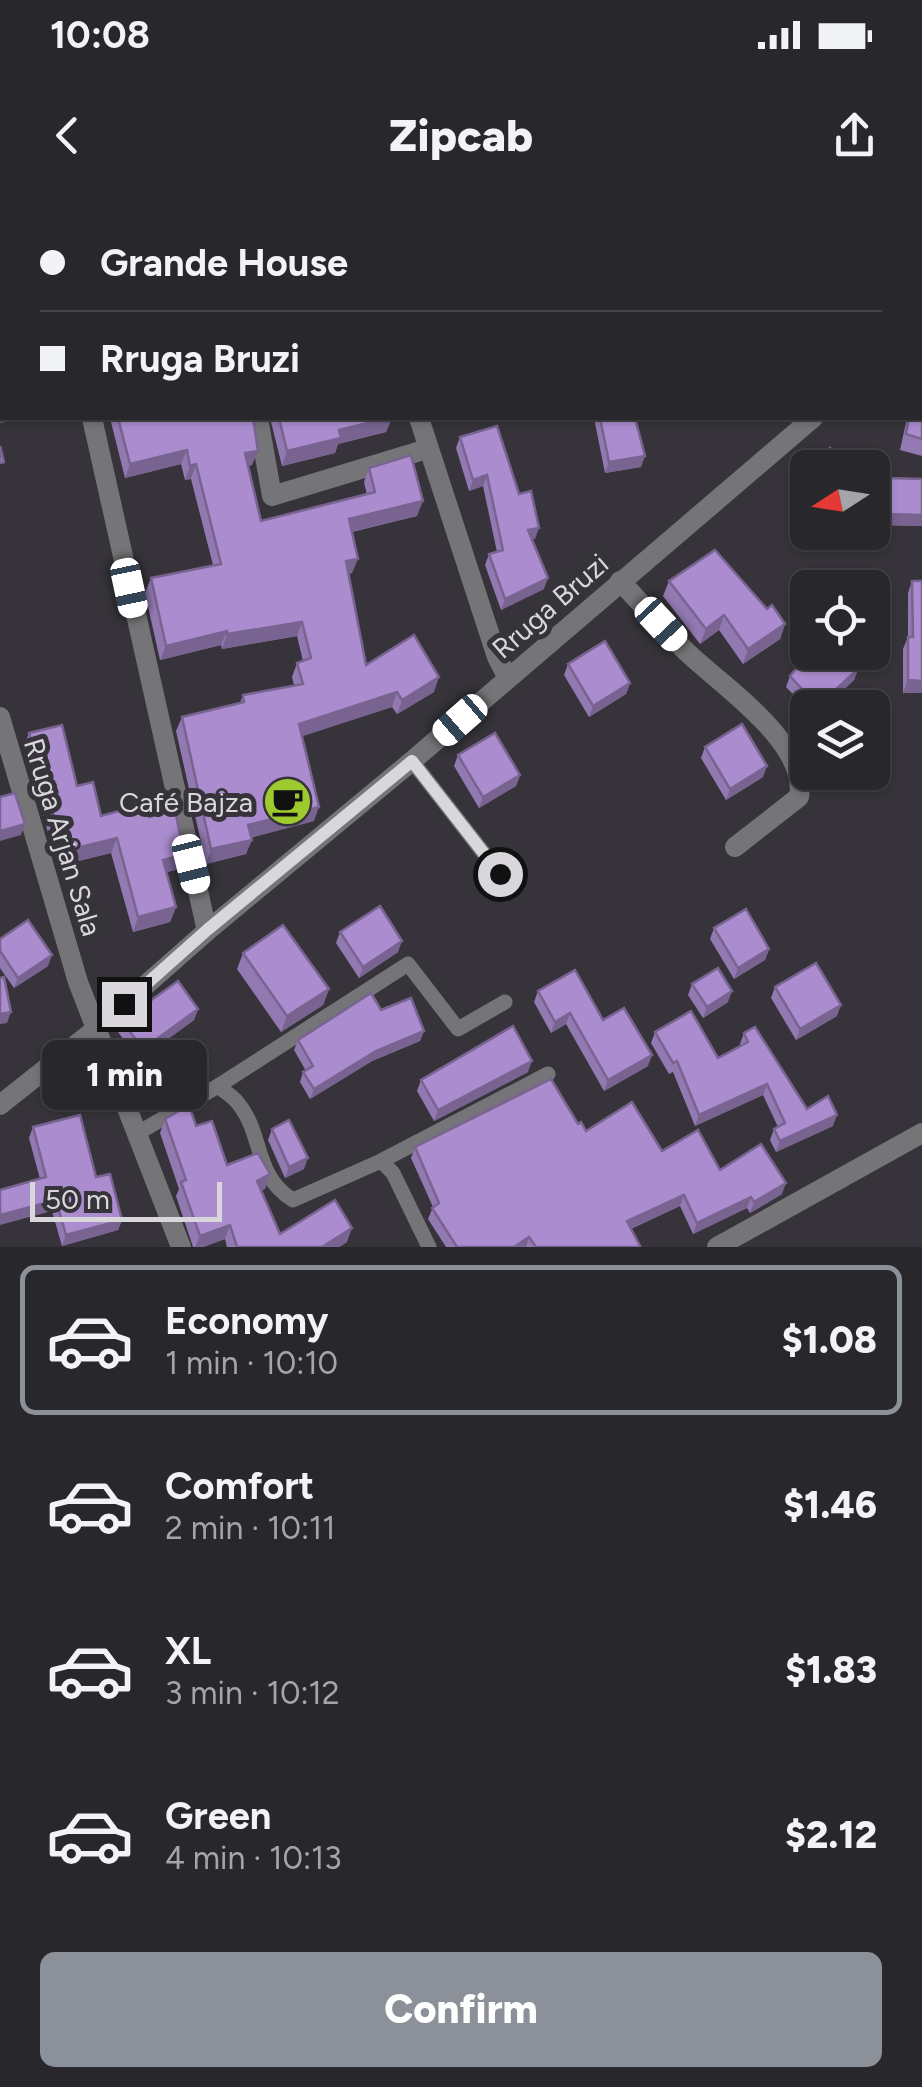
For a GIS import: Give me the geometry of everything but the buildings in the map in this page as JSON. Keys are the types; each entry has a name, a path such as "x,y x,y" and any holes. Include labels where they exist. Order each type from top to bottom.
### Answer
{"street":[{"path":"92,420 207,930"},
{"path":"258,420 272,496 427,449"},
{"path":"420,420 508,678"},
{"name":"Rruga Bruzi","path":"0,1105 97,1028 207,930 412,761 811,420"},
{"path":"620,581 689,654 763,718 799,772 799,798 735,847"},
{"name":"Rruga Arjan Sala","path":"0,717 78,982 181,1247"},
{"path":"717,1247 922,1133"}],"lane":[{"path":"412,761 500,874"},
{"path":"138,1133 408,964 458,1028 504,1002"},
{"path":"218,1086 236,1101 247,1119 267,1176 280,1192 294,1200 381,1161 548,1074"},
{"path":"381,1161 394,1173 429,1247"}],"place":[{"name":"Café Bajza","path":"288,802"}],"route":[{"path":"124,1004 207,930 412,761 500,874"}]}
